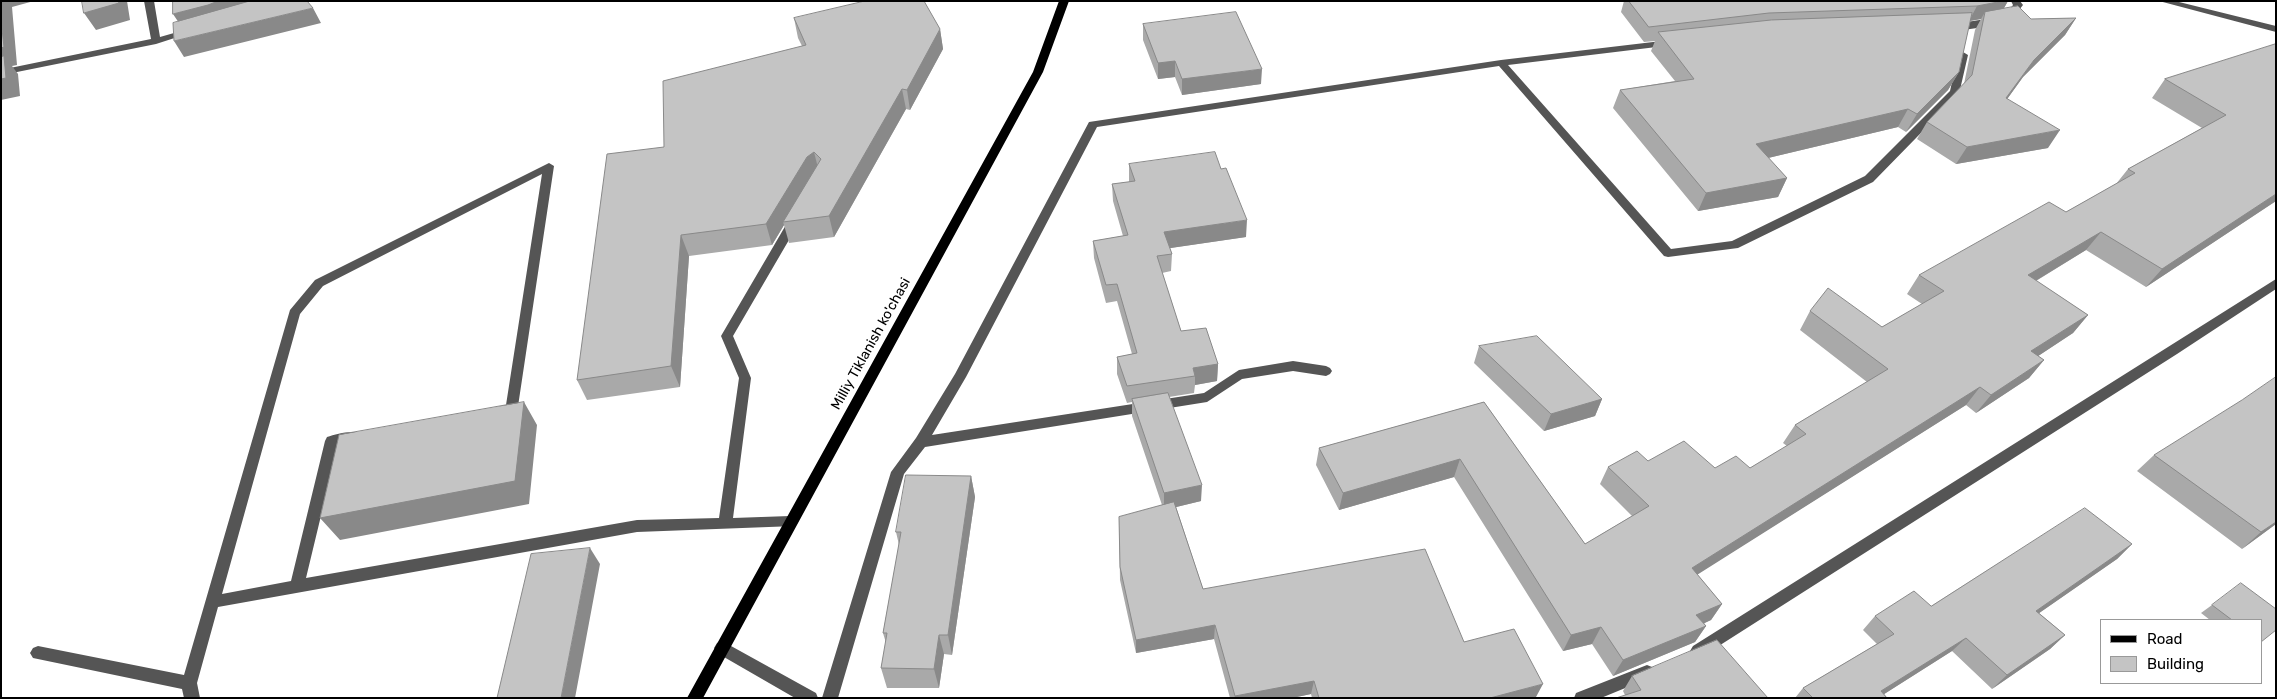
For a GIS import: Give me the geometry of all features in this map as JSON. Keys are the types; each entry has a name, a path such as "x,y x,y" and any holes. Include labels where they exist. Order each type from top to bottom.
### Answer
{"main road":[{"name":"Milliy Tiklanish ko'chasi","path":"695,698 1038,72 1064,1"}],"lane":[{"path":"149,1 156,41"},
{"path":"1940,27 1967,35 2008,18 2018,5 2015,1"},
{"path":"2163,1 2276,29"},
{"path":"1,75 14,70 156,41 201,28"},
{"path":"1501,62 1668,253 1734,245 1869,179 1955,92 1967,35"},
{"path":"830,698 898,472 921,442 960,377 1093,124 1501,62 1686,42"},
{"path":"38,653 190,690 212,602 294,313 319,283 549,166 512,409 493,412"},
{"path":"724,523 745,378 727,336 800,212"},
{"path":"1686,657 2173,351 2276,283"},
{"path":"921,442 1207,397 1239,375 1293,366 1326,371"},
{"path":"297,586 332,441 370,434"},
{"path":"212,602 637,526 790,522"},
{"path":"722,648 810,698"},
{"path":"1582,698 1660,667"}],"building":[{"path":"82,1 118,1 119,3 84,13"},
{"path":"173,1 218,1 173,14"},
{"path":"250,1 307,1 313,8 174,41 173,23"},
{"path":"865,1 924,1 940,29 907,90 902,89 829,216 783,222 821,159 814,152 807,157 766,224 681,235 671,366 577,380 607,154 664,147 663,81 806,45 794,18"},
{"path":"1629,1 2003,1 1977,6 1769,13 1649,27"},
{"path":"2018,6 2031,19 2076,18 2034,60 2006,98 2060,130 1967,147 1927,122 1972,75 1985,12"},
{"path":"1236,12 1262,69 1182,79 1175,61 1158,63 1143,24"},
{"path":"1972,13 1959,72 1917,114 1908,109 1756,144 1787,178 1706,193 1620,90 1694,79 1658,32 1771,20"},
{"path":"1,20 4,47 1,48"},
{"path":"2276,44 2276,194 2162,269 2101,232 2028,275 2088,315 2031,351 2044,360 1991,395 1980,387 1692,568 1722,604 1696,615 1706,626 1623,660 1601,627 1571,635 1460,459 1343,493 1319,448 1484,402 1585,544 1649,506 1608,467 1637,451 1648,461 1684,441 1715,468 1736,456 1750,468 1806,434 1795,425 1888,369 1810,311 1828,288 1882,327 1944,291 1919,275 2049,202 2066,212 2135,173 2128,169 2226,115 2165,79"},
{"path":"4,56 6,78 1,79 1,57"},
{"path":"1215,152 1221,169 1226,168 1247,220 1164,232 1172,254 1157,256 1181,331 1206,328 1218,364 1193,368 1195,376 1127,386 1117,357 1137,353 1117,284 1106,285 1093,241 1128,235 1112,184 1135,181 1129,164"},
{"path":"1537,336 1602,399 1551,414 1479,346"},
{"path":"2276,377 2276,522 2261,532 2154,455"},
{"path":"1168,393 1202,485 1164,493 1132,399"},
{"path":"524,402 515,481 320,518 339,435"},
{"path":"906,475 971,476 948,635 939,635 934,669 881,668 887,633 883,633 901,532 896,532"},
{"path":"1174,502 1203,589 1425,549 1464,642 1514,629 1543,684 1490,698 1319,698 1314,681 1235,696 1215,625 1136,640 1120,567 1119,517"},
{"path":"2085,508 2132,544 2036,611 2065,635 2007,675 1966,638 1881,691 1887,698 1813,698 1803,688 1894,634 1875,616 1914,591 1931,606"},
{"path":"590,548 561,698 497,698 531,554"},
{"path":"2241,583 2276,609 2276,630 2262,641 2262,619 2231,619 2212,605"},
{"path":"1717,640 1768,698 1616,698 1641,690 1632,676"}]}
